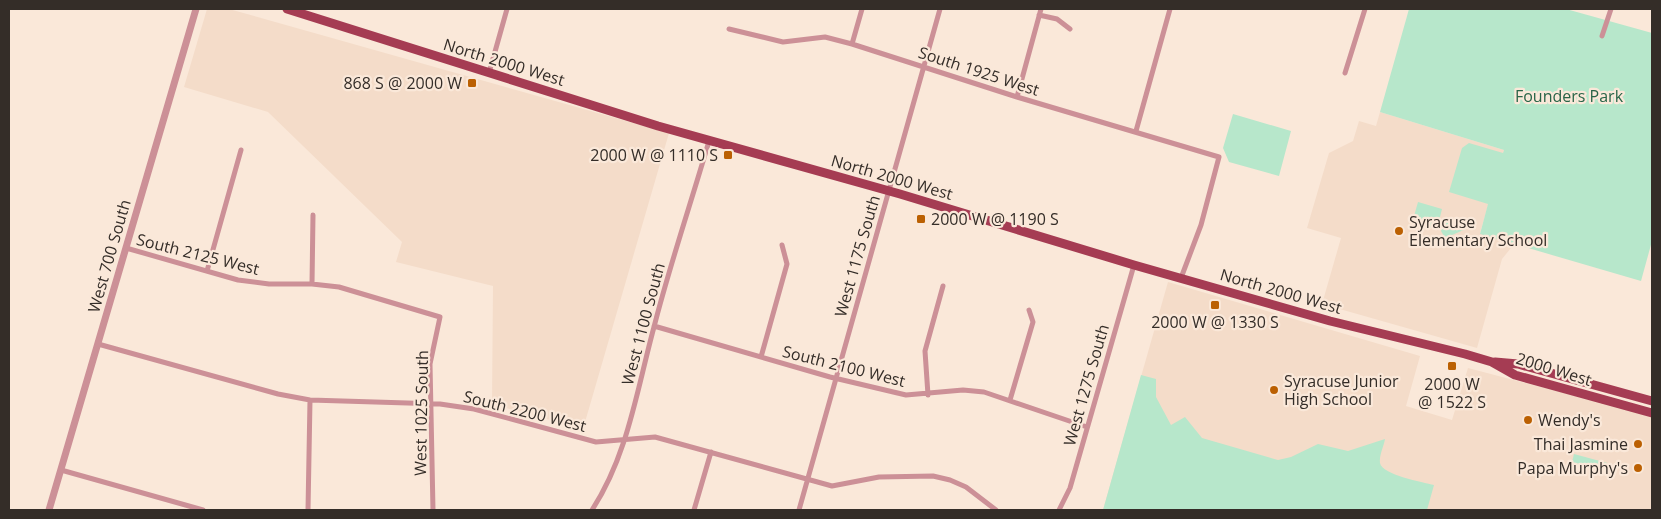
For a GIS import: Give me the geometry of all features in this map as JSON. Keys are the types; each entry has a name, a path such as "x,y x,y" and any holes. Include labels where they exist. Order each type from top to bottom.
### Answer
{"main road":[{"name":"North 2000 West","path":"287,9 309,12 489,73 709,141 889,191 1297,312 1421,341 1492,362"},
{"name":"2000 West","path":"1492,362 1518,364 1652,401"},
{"name":"2000 West","path":"1492,362 1515,375 1652,413"}],"street":[{"name":"West 700 South","path":"49,510 196,9"},
{"path":"489,73 506,9"},
{"path":"852,44 862,9"},
{"name":"West 1175 South","path":"799,510 889,191 922,65 940,9"},
{"path":"1136,131 1170,9"},
{"path":"1346,73 1365,9"},
{"path":"1602,36 1611,9"},
{"path":"1017,97 1040,12 1057,19 1070,29"},
{"name":"South 1925 West","path":"729,29 783,42 825,37 852,44 1017,97 1218,157 1201,225 1182,278"},
{"name":"West 1100 South","path":"592,510 601,496 624,441 654,326 709,141"},
{"path":"207,271 241,150"},
{"path":"312,284 313,215"},
{"path":"761,357 787,264 782,245"},
{"name":"South 2125 West","path":"126,248 238,280 269,284 312,284 339,288 440,317"},
{"name":"West 1275 South","path":"1059,510 1070,488 1134,265"},
{"path":"928,395 926,351 943,286"},
{"path":"1010,400 1034,322 1029,310"},
{"name":"West 1025 South","path":"433,510 430,364 440,317"},
{"name":"South 2100 West","path":"654,326 835,378 906,395 928,395 963,390 984,392 1087,427"},
{"name":"South 2200 West","path":"98,344 278,394 310,400 430,404 474,409 596,442 655,437 832,486 879,477 933,476 966,487 996,510"},
{"path":"308,510 310,400"},
{"path":"694,510 711,452"},
{"path":"61,470 203,510"}],"shaded area":[{"path":"207,9 229,9 669,133 583,429 492,404 493,286 396,262 402,242 268,112 184,87"},
{"name":"Syracuse Elementary School","path":"1380,112 1504,150 1480,233 1515,243 1502,259 1477,348 1322,304 1341,238 1307,228 1329,153 1353,141 1359,121 1376,126"},
{"name":"Syracuse Junior High School","path":"1168,282 1420,356 1406,406 1452,420 1468,368 1652,416 1652,510 1103,510"}],"green space":[{"name":"Founders Park","path":"1409,9 1566,9 1652,33 1652,241 1641,281 1480,234 1488,204 1449,192 1462,148 1469,143 1503,153 1504,150 1380,112"},
{"path":"1233,114 1291,131 1279,176 1229,162 1223,148"},
{"path":"1418,202 1442,209 1437,229 1412,223"},
{"path":"1456,218 1463,221 1466,229 1445,238 1441,231 1443,225"},
{"path":"1141,375 1156,379 1156,397 1171,425 1185,417 1202,438 1278,460 1291,457 1318,444 1348,451 1385,439 1380,460 1382,467 1395,474 1434,485 1427,510 1103,510"},
{"path":"1574,454 1611,464 1609,472 1572,462"}],"place":[{"name":"868 S @ 2000 W","path":"472,83"},
{"name":"2000 W @ 1110 S","path":"728,155"},
{"name":"2000 W @ 1190 S","path":"921,219"},
{"name":"Syracuse Elementary School","path":"1399,231"},
{"name":"2000 W @ 1330 S","path":"1215,305"},
{"name":"2000 W @ 1522 S","path":"1452,366"},
{"name":"Syracuse Junior High School","path":"1274,390"},
{"name":"Wendy's","path":"1528,420"},
{"name":"Thai Jasmine","path":"1638,444"},
{"name":"Papa Murphy's","path":"1638,468"}]}
